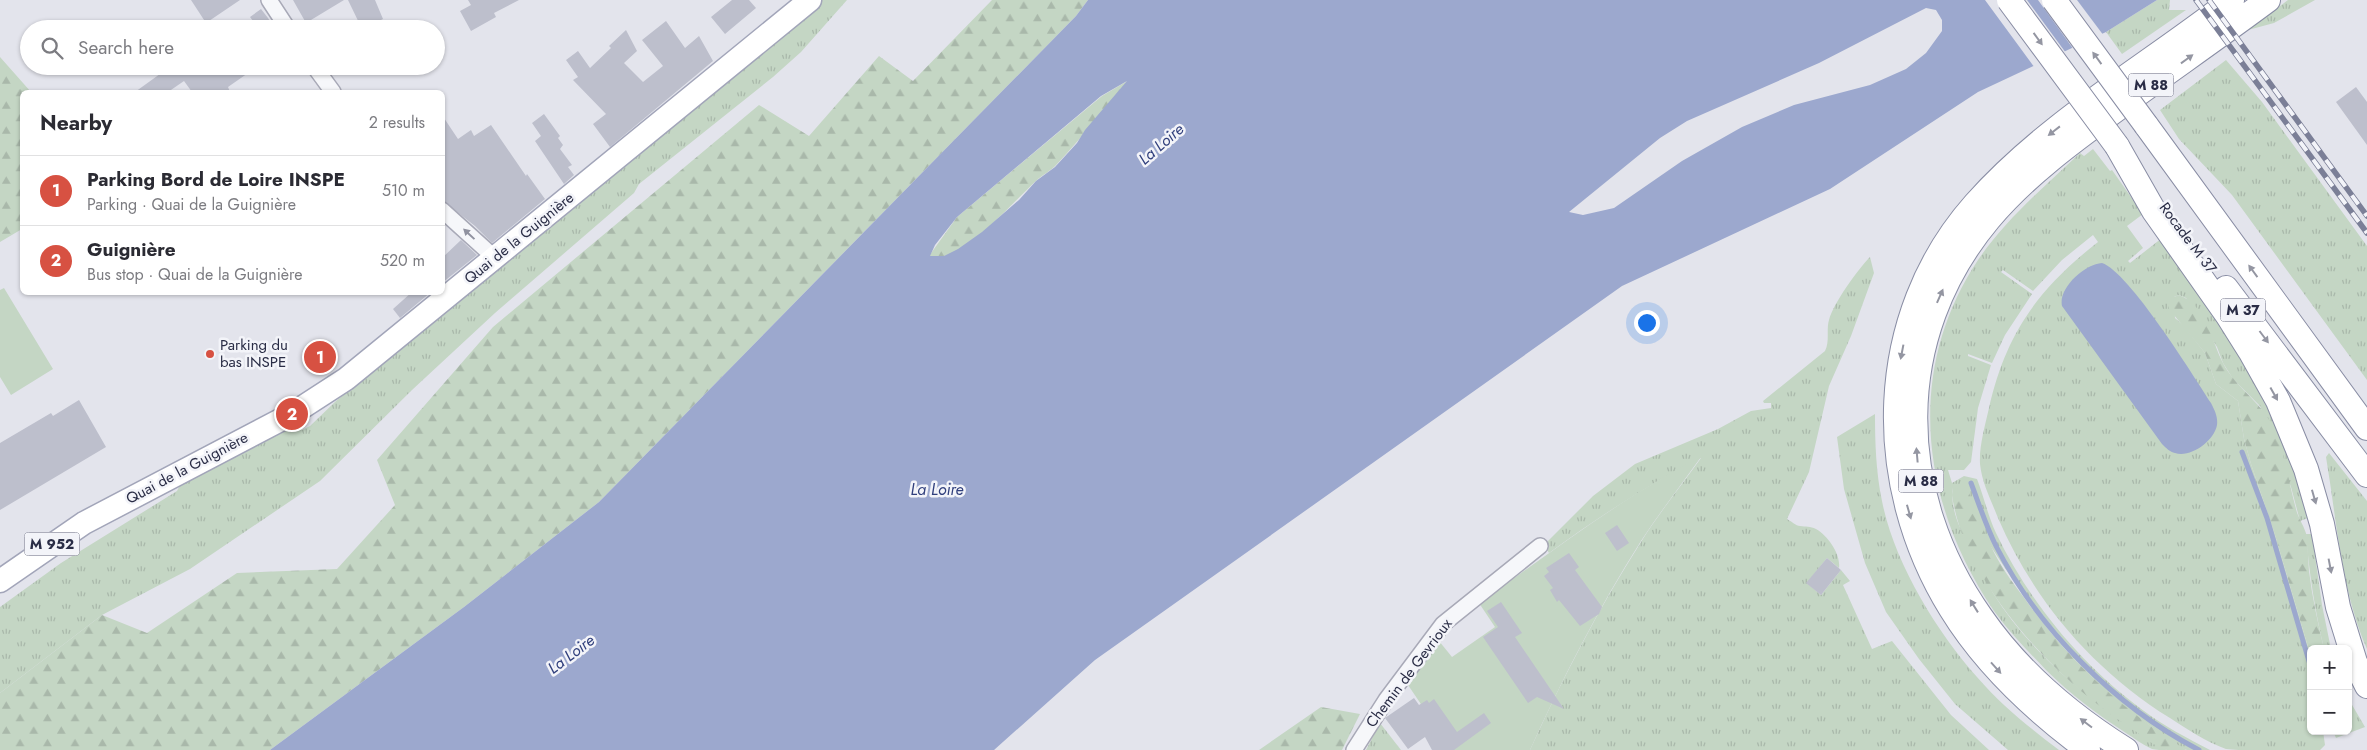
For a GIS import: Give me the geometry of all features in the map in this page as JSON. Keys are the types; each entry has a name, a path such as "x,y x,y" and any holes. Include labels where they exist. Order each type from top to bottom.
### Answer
{"highway":[{"name":"Rocade M 37","path":"2009,0 2117,146 2188,236 2367,475"},
{"name":"M 37","path":"2054,0 2367,428"},
{"name":"M 88","path":"2088,750 2038,710 1996,668 1969,636 1935,580 1910,517 1897,460 1894,418 1901,351 1909,319 1937,259 1974,206 1996,182 2084,107 2232,0"},
{"name":"M 88","path":"2126,750 2073,713 2024,669 1981,617 1963,588 1935,530 1925,497 1918,464 1915,432 1917,376 1927,333 1941,293 1976,236 2008,198 2078,137 2268,0"},
{"path":"2117,146 2154,211 2228,316 2278,401 2306,469 2322,524 2338,608 2355,662 2367,686"},
{"path":"2323,367 2343,375 2367,407"}],"main road":[{"name":"Quai de la Guignière","path":"0,581 58,540 106,510 316,400 373,358 810,0"}],"street":[{"path":"269,0 282,20"},
{"path":"321,75 332,90"},
{"path":"445,213 495,258"},
{"name":"Chemin de Gevrioux","path":"1354,750 1386,700 1443,624 1540,546"}],"green space":[{"path":"821,0 847,0 801,52 773,77 639,184 634,193 495,313 412,390 320,481 190,569 102,615 0,693 0,607 61,563 177,491 179,487 178,481 292,426 302,430 310,426 336,401"},
{"path":"992,0 1088,0 1076,16 599,502 464,607 270,750 0,750 0,693 102,615 147,633 237,573 337,569 395,505 377,460 493,327 759,105 809,136 879,56 913,81"},
{"path":"2157,0 2170,0 2169,10 2186,10 2122,54 2106,32"},
{"path":"2288,0 2315,0 2274,23 2248,30"},
{"path":"0,57 29,90 20,90 20,230 0,242"},
{"path":"2226,60 2262,102 2367,246 2367,380 2232,195 2179,139 2160,110"},
{"path":"1129,80 1055,166 1036,181 981,234 957,251 945,256 929,256 957,217 1102,96"},
{"path":"2093,149 2110,171 2112,170 2143,214 2127,226 2143,248 2128,261 2130,263 2162,238 2238,347 2288,448 2308,518 2300,521 2291,487 2260,406 2233,379 2223,363 2217,347 2186,298 2179,295 2174,297 2175,318 2184,326 2205,353 2216,384 2238,401 2244,439 2251,464 2275,535 2307,645 2307,735 2324,735 2325,745 2320,750 2226,749 2197,735 2142,699 2091,656 2048,605 2029,578 1998,518 1985,485 1980,464 1980,450 1996,381 2015,335 2027,314 2058,277 2098,242 2093,235 2062,260 2033,291 2003,270 2001,272 2032,294 2005,335 1992,363 1968,354 1968,356 1991,365 1978,408 1971,462 1964,470 1948,470 1952,483 1964,476 1977,479 1993,527 2009,559 2041,608 2079,653 2099,674 2144,711 2168,727 2210,750 2187,750 2173,743 2119,702 2090,676 2040,618 1953,488 1953,505 1962,532 1993,593 2028,640 2094,700 2167,750 2152,749 2142,743 2095,711 2065,687 2026,649 1994,611 1969,570 1950,527 1937,482 1931,437 1931,392 1939,347 1954,303 1978,260 2001,231 2026,204 2080,153 2084,156"},
{"path":"1870,257 1874,273 1851,336 1829,386 1809,472 1787,519 1797,525 1812,527 1821,532 1833,546 1838,557 1839,568 1827,558 1807,583 1821,595 1841,570 1850,581 1843,585 1872,649 1892,641 1951,715 1989,750 1530,750 1568,670 1610,592 1648,531 1701,458 1623,502 1549,553 1544,545 1593,496 1635,464 1718,429 1751,411 1771,408 1771,403 1764,403 1763,401 1825,351 1831,313 1847,287"},
{"path":"4,288 53,369 11,395 0,377 0,290"},
{"path":"2179,295 2196,307 2207,324 2228,372 2267,416 2272,425 2283,456 2297,512 2307,537 2310,581 2323,645 2307,645 2275,535 2251,464 2244,439 2238,401 2216,384 2205,353 2169,309 2169,303 2174,297"},
{"path":"1875,414 1876,458 1882,501 1896,548 1919,595 1947,639 1986,687 2016,716 2059,750 2008,750 1955,704 1919,659 1886,612 1865,563 1844,489 1837,437"},
{"path":"2329,453 2367,501 2367,649 2351,603 2346,579 2326,457"},
{"path":"1701,457 1648,530 1625,566 1568,670 1530,750 1452,750 1408,685 1439,641 1452,657 1495,627 1479,603 1615,507"},
{"path":"1963,485 1967,488 1997,559 2006,573 2061,644 2098,683 2118,700 2186,750 2167,750 2157,746 2100,706 2044,656 2018,626 1994,595 1974,562 1960,528 1952,495 1953,488"},
{"path":"2306,534 2312,534 2322,605 2330,645 2323,645 2311,578"},
{"path":"2352,705 2365,727 2352,732"},
{"path":"1321,707 1360,714 1342,750 1259,750"},
{"path":"1380,723 1401,750 1366,750"}],"water":[{"name":"La Loire","path":"1088,0 2157,0 2106,32 1978,92 1830,189 1622,286 1095,660 994,750 270,750 464,607 599,502 1076,16","holes":["1926,8 1936,10 1942,20 1942,31 1926,53 1906,69 1870,85 1794,105 1742,127 1682,161 1614,208 1583,215 1569,212 1660,138 1687,121 1819,63","1127,81 1085,130 1077,143 1055,167 1036,181 1019,200 982,232 958,249 944,256 930,256 935,245 957,217 1101,96"]},
{"path":"2102,263 2114,270 2144,304 2176,349 2216,414 2217,425 2215,431 2207,442 2195,451 2181,454 2175,453 2162,444 2062,306 2064,292 2074,278 2095,264"}],"pier":[{"path":"1985,0 2027,0 2066,53 2035,68"},
{"path":"2038,0 2077,0 2104,36 2074,50"}],"building":[{"path":"191,0 240,0 210,20 204,20"},
{"path":"293,0 344,0 311,20 304,20"},
{"path":"348,0 375,0 383,19 358,20"},
{"path":"468,0 519,0 494,13 496,17 471,31 460,11 471,5"},
{"path":"732,0 749,0 756,8 725,34 711,17"},
{"path":"261,9 269,20 252,20 250,17"},
{"path":"666,21 685,48 699,36 713,61 610,147 593,124 606,114 573,80 578,77 566,60 578,51 590,68 626,30 637,51 624,63 643,82 663,66 642,40"},
{"path":"159,75 245,75 228,87 229,90 191,90 184,81 171,90 138,90"},
{"path":"2356,87 2367,102 2367,145 2336,102"},
{"path":"544,114 560,136 558,138 563,145 560,149 572,165 568,167 574,175 564,184 535,141 541,136 532,123"},
{"path":"445,120 458,139 471,130 474,136 491,125 526,176 527,174 545,199 492,243 475,226 445,202"},
{"path":"461,240 477,255 445,281 445,255"},
{"path":"409,295 427,295 400,318 393,309"},
{"path":"79,400 106,447 0,510 0,443 51,413 53,416"},
{"path":"1617,525 1629,543 1617,551 1605,533"},
{"path":"1569,553 1579,567 1575,570 1602,607 1599,614 1580,626 1559,600 1557,602 1550,590 1553,588 1544,576 1549,572 1546,568"},
{"path":"1827,558 1841,570 1821,595 1806,583"},
{"path":"1501,602 1522,633 1515,637 1564,709 1537,697 1528,703 1483,637 1498,627 1487,611"},
{"path":"1414,698 1419,705 1427,700 1429,703 1434,699 1457,732 1484,713 1491,723 1454,750 1432,750 1425,737 1408,749 1385,718"}],"waterway":[{"path":"2242,452 2267,518 2307,654"},
{"path":"1971,483 1996,546 2034,607 2057,636 2082,663 2138,712 2199,750"}],"railway":[{"path":"2196,0 2367,233"},
{"path":"2209,0 2367,216"}],"place":[{"name":"Parking du bas INSPE","path":"210,354"},
{"name":"Parking Bord de Loire INSPE","path":"320,357"},
{"name":"Guignière","path":"292,414"}]}
